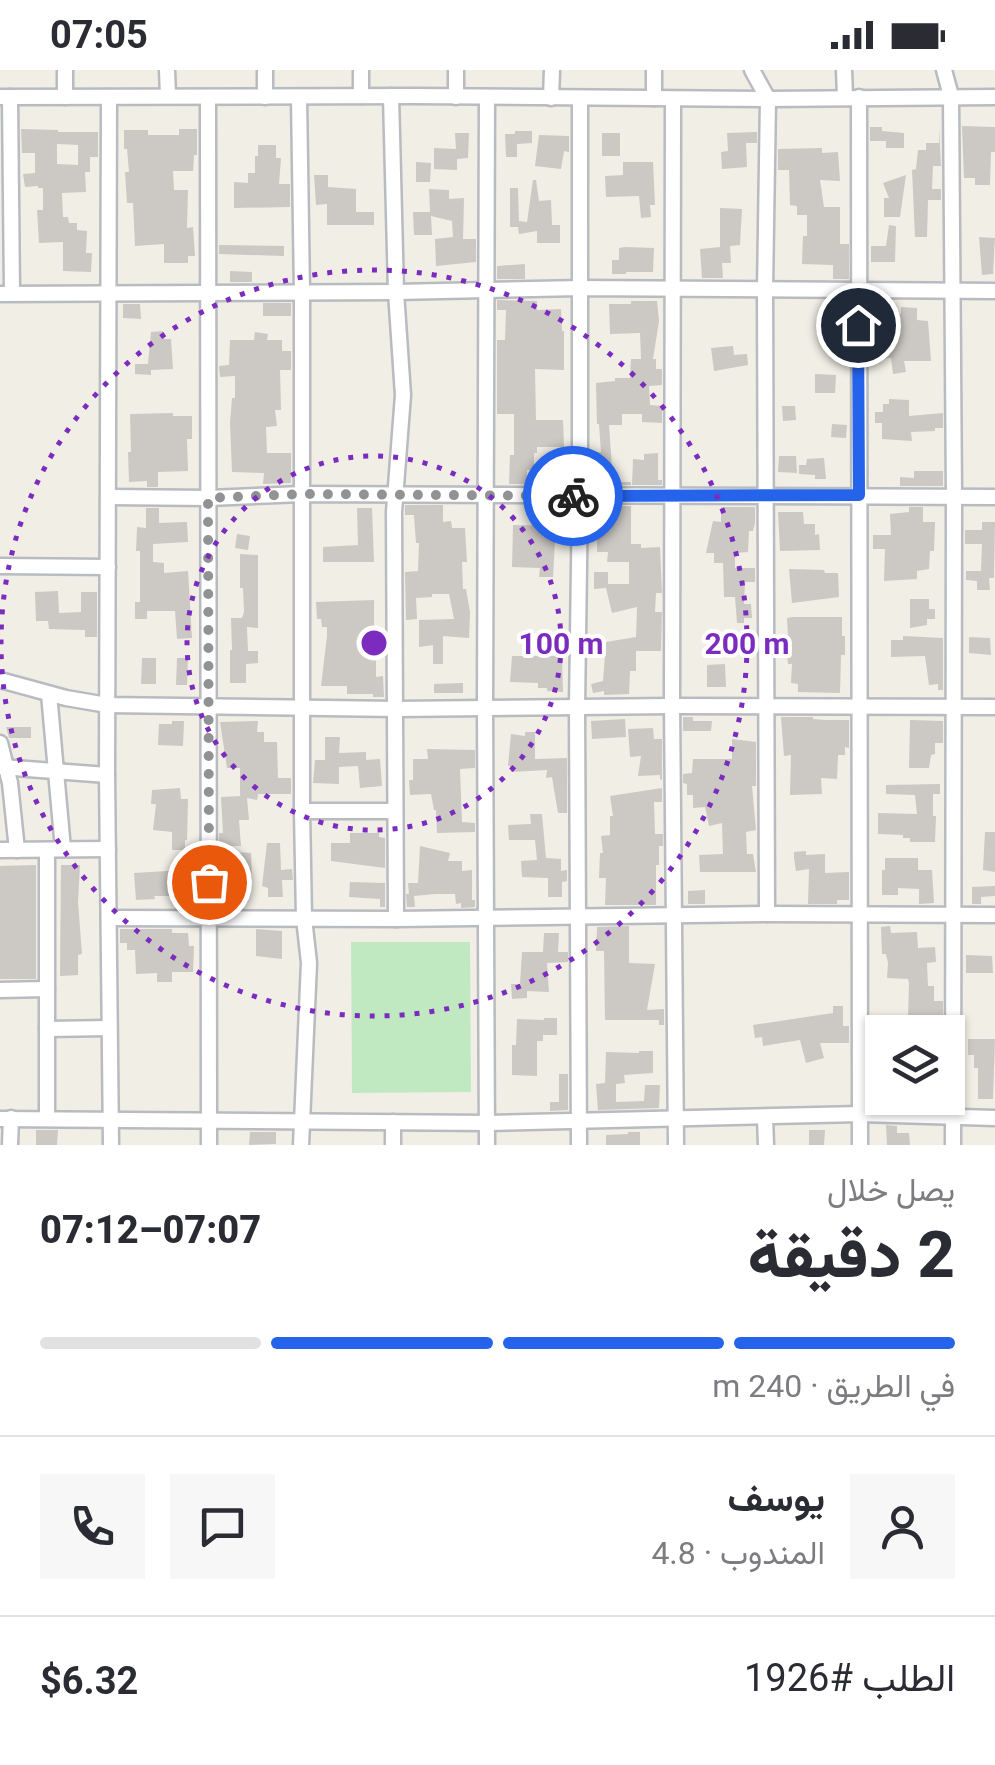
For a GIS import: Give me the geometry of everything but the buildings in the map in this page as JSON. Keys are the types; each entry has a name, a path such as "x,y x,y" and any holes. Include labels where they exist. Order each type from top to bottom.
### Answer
{"street":[{"path":"65,70 65,96"},
{"path":"167,70 168,96"},
{"path":"265,70 265,97"},
{"path":"361,70 361,96"},
{"path":"456,70 456,97"},
{"path":"551,98 552,70"},
{"path":"654,70 654,98"},
{"path":"752,70 768,100 766,914"},
{"path":"844,70 852,97 858,291 860,1145"},
{"path":"944,70 951,96 953,291 953,1015"},
{"path":"391,96 403,395 394,494 396,919"},
{"path":"995,97 5,97 6,294 580,288 995,291"},
{"path":"109,97 107,774 112,1145"},
{"path":"208,97 209,1145"},
{"path":"299,97 302,811 309,962 301,1145"},
{"path":"487,97 487,1145"},
{"path":"579,1145 580,99"},
{"path":"673,99 676,1145"},
{"path":"108,497 995,496"},
{"path":"0,566 108,567"},
{"path":"0,680 107,705 208,708 995,707"},
{"path":"49,694 63,849"},
{"path":"0,744 17,850"},
{"path":"4,767 107,774"},
{"path":"302,811 395,811"},
{"path":"0,850 108,849"},
{"path":"47,850 48,1118"},
{"path":"109,918 995,916"},
{"path":"0,990 47,989"},
{"path":"48,1029 109,1028"},
{"path":"10,1145 5,1118 487,1123 865,1114"},
{"path":"953,1145 952,1115 995,1118"},
{"path":"765,1117 766,1145"},
{"path":"393,1122 394,1145"}],"green space":[{"path":"351,942 470,942 471,1092 352,1093"}],"way so far":[{"path":"209,882 208,498 302,494 573,496"}],"route":[{"path":"573,496 859,495 858,325"}]}
